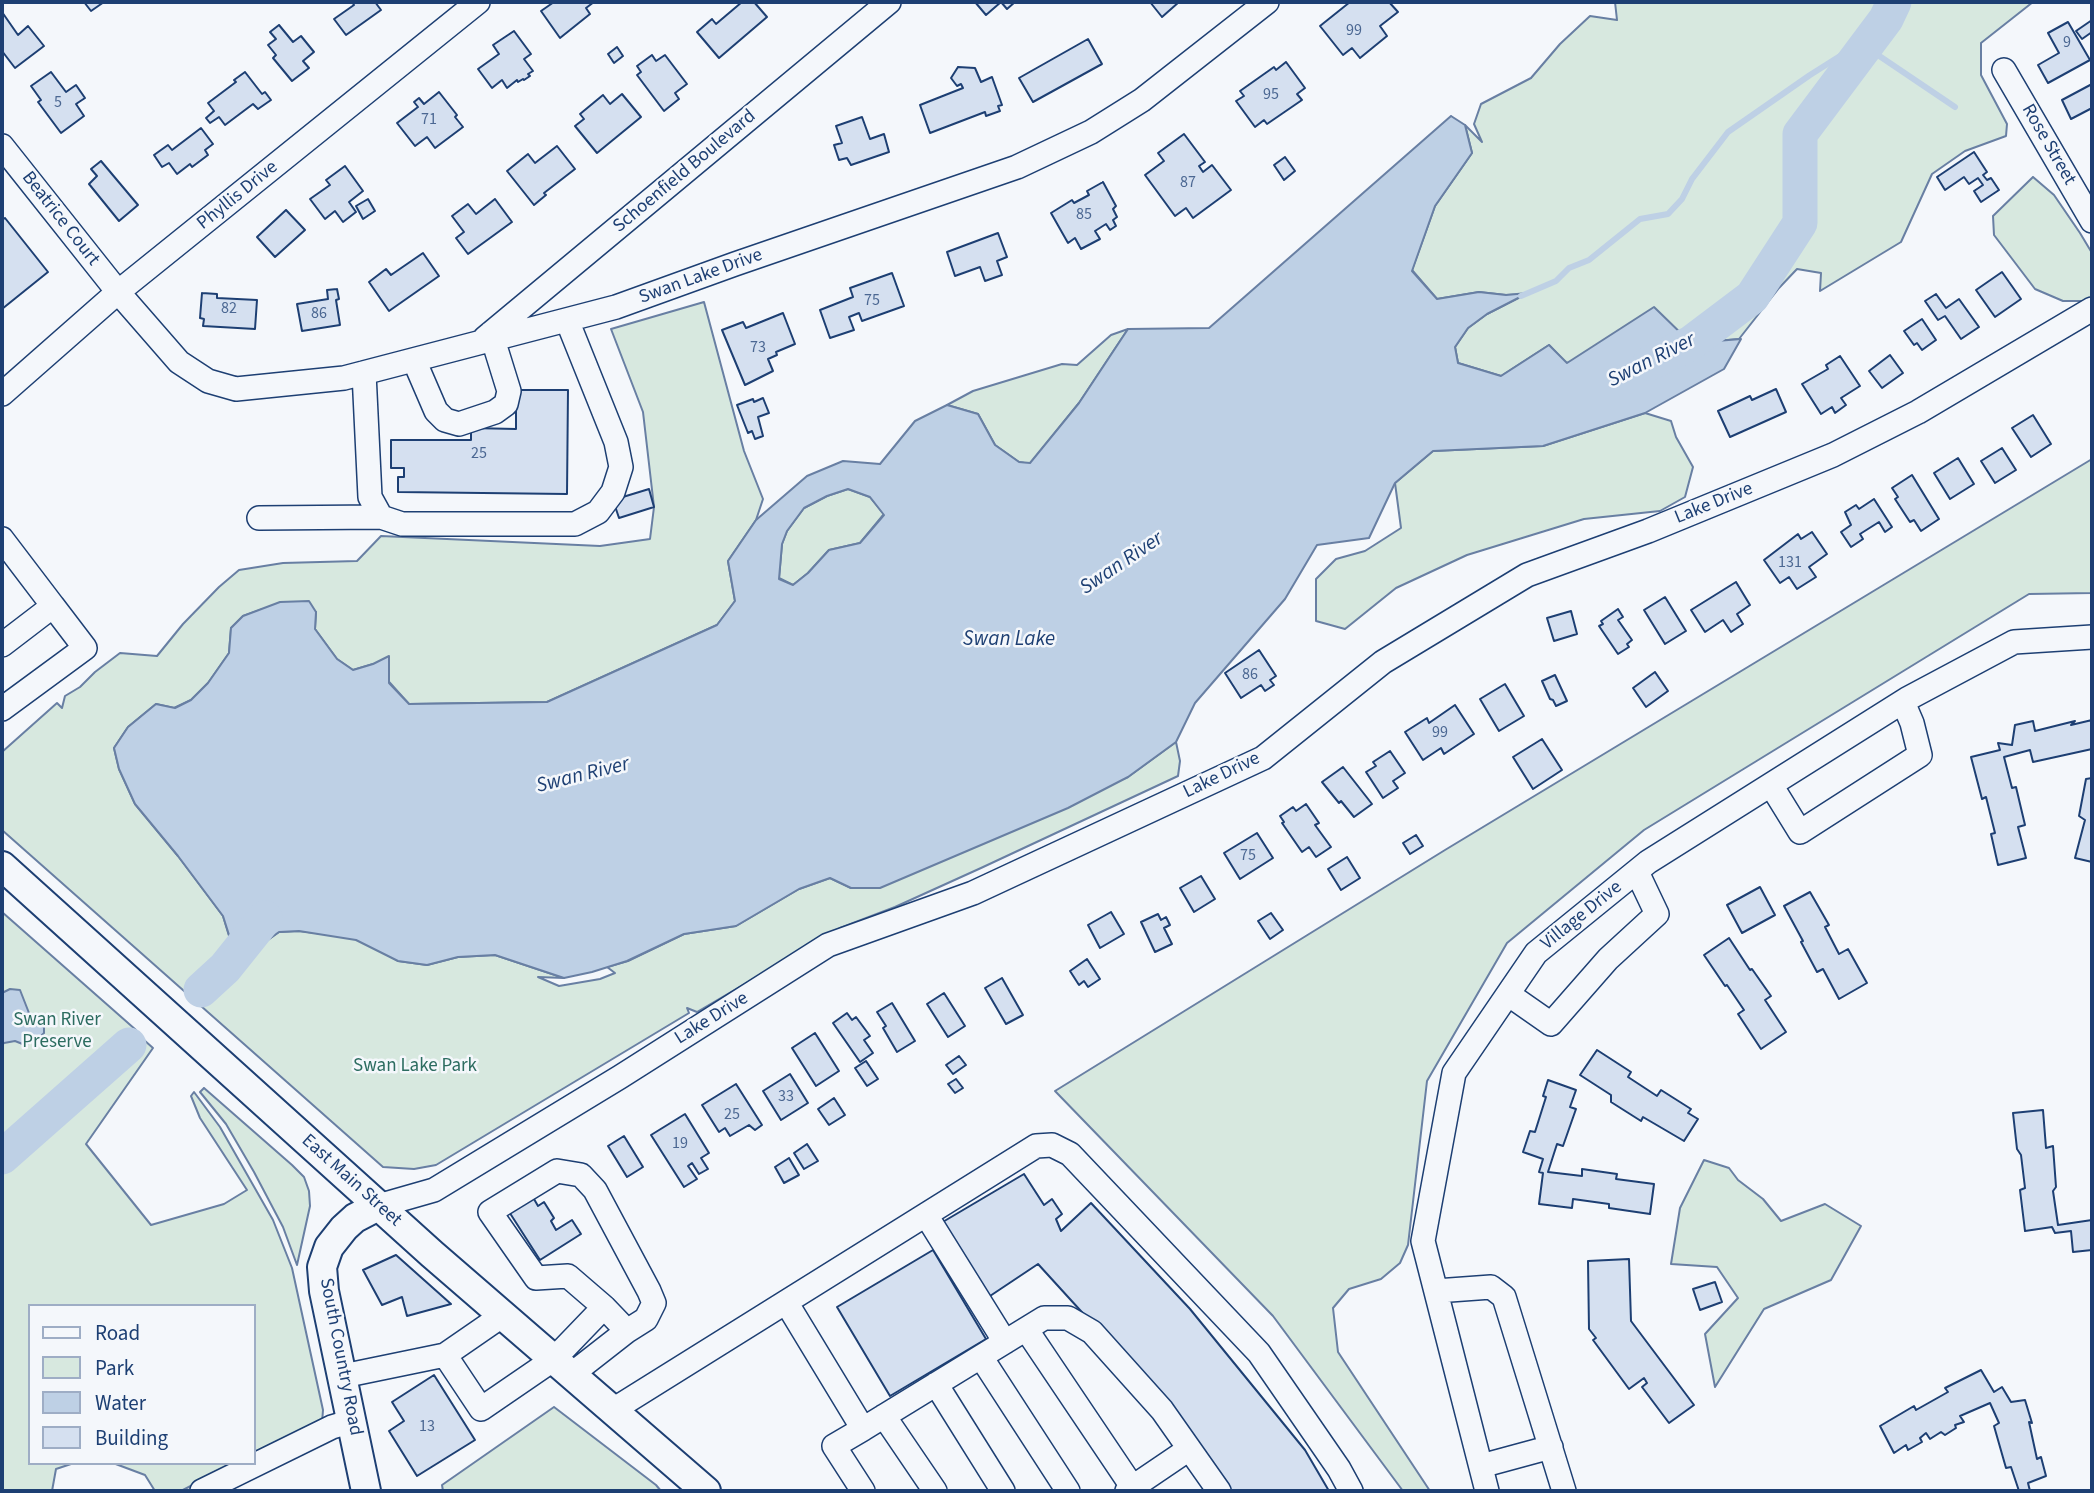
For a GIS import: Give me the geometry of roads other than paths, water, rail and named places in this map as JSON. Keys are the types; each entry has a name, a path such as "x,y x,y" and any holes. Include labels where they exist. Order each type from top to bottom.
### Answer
{"main road":[{"name":"East Main Street","path":"2,866 378,1206 706,1491"},
{"name":"South Country Road","path":"366,1491 324,1291 322,1268 329,1247 344,1228 355,1218 378,1206"}],"street":[{"name":"Phyllis Drive","path":"2,394 118,292 478,2"},
{"name":"Schoenfield Boulevard","path":"488,338 889,2"},
{"name":"Swan Lake Drive","path":"118,292 179,362 208,381 236,389 344,378 364,373 488,338 616,307 1017,167 1091,132 1143,100 1267,2"},
{"name":"Rose Street","path":"2004,69 2092,221"},
{"name":"Beatrice Court","path":"2,146 118,292"},
{"name":"Lake Drive","path":"378,1206 434,1190 828,946 973,893 1263,758 1383,662 1527,575 1648,531 1833,455 1918,412 2092,309"},
{"path":"259,518 381,517 401,524 547,525 575,524 598,512 613,492 621,467 619,454 567,320"},
{"path":"414,360 436,411 445,420 459,424 495,412 506,404 509,391 488,338"},
{"path":"364,373 370,497 381,517"},
{"path":"2,539 85,648 2,709"},
{"path":"2,645 52,606"},
{"name":"Village Drive","path":"1487,1491 1423,1241 1454,1073 1536,953 1637,872 1903,702 2014,642 2092,637"},
{"path":"1771,785 1800,832 1920,755 1912,723 1903,702"},
{"path":"1508,994 1551,1024 1608,959 1657,914 1637,872"},
{"path":"613,1410 1036,1146 1052,1145 1070,1154 1259,1353 1339,1469 1351,1491"},
{"path":"445,1355 481,1409 563,1367 627,1331 646,1319 654,1303 595,1190 581,1175 557,1171 490,1212 536,1278 568,1276 627,1331"},
{"path":"926,1215 1005,1342"},
{"path":"1436,1291 1491,1287 1504,1297 1564,1491"},
{"path":"786,1302 863,1429"},
{"path":"563,1367 604,1307"},
{"path":"343,1376 445,1355 503,1315"},
{"path":"863,1491 834,1446 1044,1318 1068,1318 1093,1332 1162,1410 1219,1491"},
{"path":"1026,1329 1131,1490 1189,1449"},
{"path":"981,1357 1068,1491"},
{"path":"936,1384 1003,1491"},
{"path":"884,1416 934,1491"},
{"path":"256,1464 332,1427 352,1421"},
{"path":"1481,1466 1551,1447"},
{"path":"202,1491 255,1465"}],"water":[{"name":"Swan Lake","path":"1451,116 1465,125 1472,153 1435,206 1412,271 1437,299 1479,292 1506,295 1528,293 1487,314 1468,328 1455,347 1458,363 1501,376 1549,345 1567,363 1654,307 1691,343 1741,339 1724,369 1645,413 1543,446 1433,451 1395,483 1369,538 1317,545 1285,599 1195,703 1176,742 1128,777 1068,808 880,888 851,888 830,878 799,889 736,926 684,934 627,961 592,972 564,978 495,955 458,957 427,965 398,961 356,940 299,931 279,932 248,954 235,954 223,916 135,804 119,769 114,748 128,727 156,704 175,708 191,700 208,683 229,653 231,628 243,616 280,602 309,601 316,612 315,629 337,659 353,670 389,656 389,683 409,704 547,702 717,625 735,601 728,561 756,520 807,476 843,461 880,464 915,421 947,405 978,414 995,445 1019,462 1030,463 1079,403 1128,329 1209,328","holes":["848,489 870,497 884,515 860,543 829,550 793,585 779,579 782,544 787,531 804,508"]},
{"path":"10,989 20,990 29,1013 44,1027 44,1033 38,1039 25,1045 15,1041 2,1045 2,993"}],"waterway":[{"name":"Swan River","path":"1650,363 1691,343 1752,297 1800,223 1800,134 1886,19 1894,2"},
{"path":"1521,296 1556,281 1569,268 1589,260 1640,219 1668,214 1682,199 1692,179 1728,132 1848,51 1866,47 1955,107"},
{"name":"Swan River","path":"201,990 225,968 265,918"},
{"name":"Swan River","path":"2,1157 129,1045"}],"park label":[{"name":"Swan River Preserve","path":"57,1032"},
{"name":"Swan Lake Park","path":"415,1067"}]}
